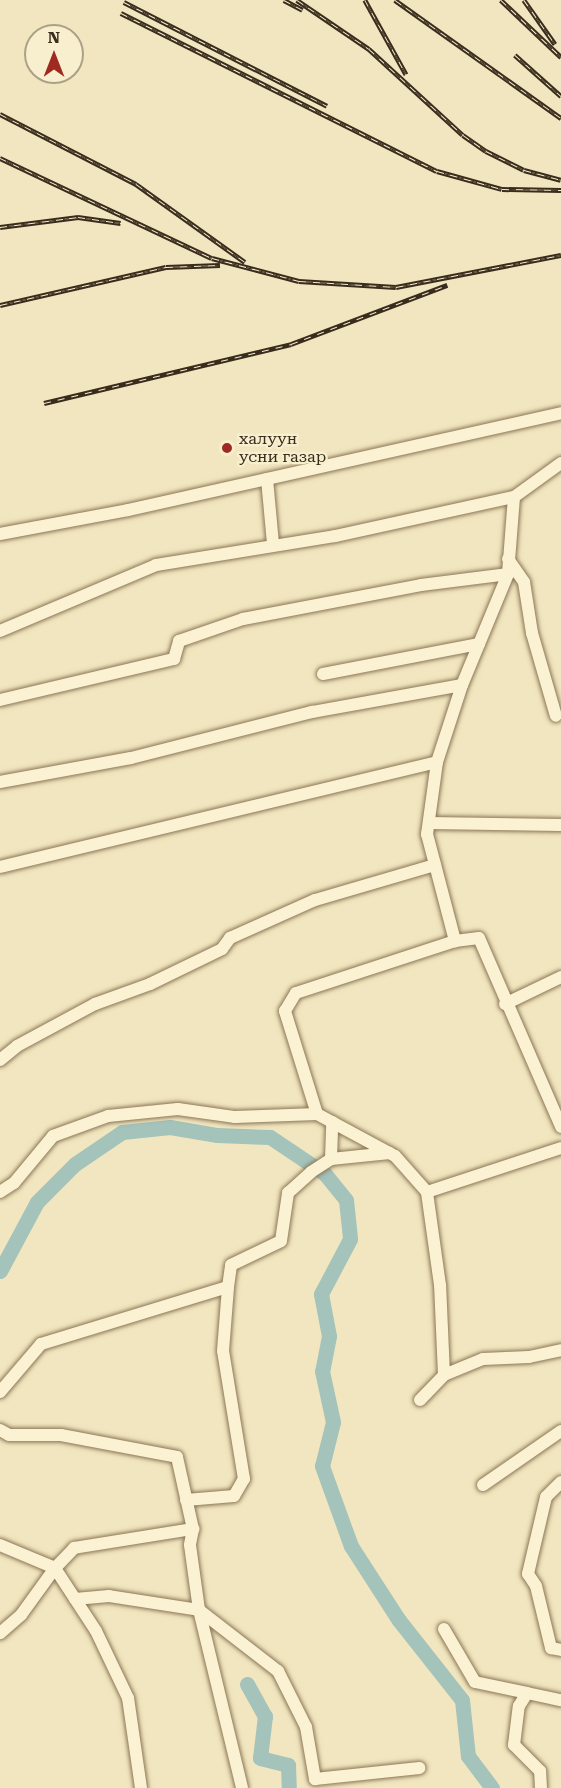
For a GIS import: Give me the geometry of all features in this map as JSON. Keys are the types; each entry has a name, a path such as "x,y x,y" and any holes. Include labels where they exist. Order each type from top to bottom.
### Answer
{"street":[{"path":"0,534 267,479 561,413"},
{"path":"0,631 156,565 273,544 335,536 514,497 561,463"},
{"path":"267,479 273,544"},
{"path":"455,941 427,834 437,762 462,685 508,574 514,497"},
{"path":"508,559 524,582 532,633 556,716"},
{"path":"0,700 174,659 178,641 243,619 421,585 508,574"},
{"path":"323,674 479,644"},
{"path":"0,782 131,758 312,712 462,685"},
{"path":"0,867 437,762"},
{"path":"429,823 561,825"},
{"path":"0,1060 17,1046 95,1004 150,984 222,949 230,938 315,900 435,865"},
{"path":"317,1114 285,1011 296,993 455,941 479,938 561,1127"},
{"path":"506,1004 561,977"},
{"path":"0,1192 14,1183 52,1136 108,1116 178,1109 235,1117 317,1114 390,1153 427,1192 440,1285 444,1375"},
{"path":"331,1159 332,1122"},
{"path":"427,1192 561,1148"},
{"path":"186,1500 234,1496 244,1479 223,1352 231,1265 281,1241 288,1193 331,1159 390,1153"},
{"path":"0,1392 41,1344 228,1287"},
{"path":"420,1400 444,1375 483,1359 529,1357 561,1350"},
{"path":"0,1430 9,1435 61,1435 177,1457 193,1529 190,1545 199,1610 243,1788"},
{"path":"483,1485 561,1431"},
{"path":"561,1482 546,1497 528,1574 536,1586 551,1648 561,1650"},
{"path":"0,1634 21,1615 55,1568 74,1548 193,1529"},
{"path":"0,1545 55,1568 96,1631 128,1698 141,1788"},
{"path":"75,1599 109,1596 199,1610 278,1671 306,1726 315,1779 419,1768"},
{"path":"444,1629 475,1682 561,1700"},
{"path":"527,1693 519,1706 514,1745 540,1771 542,1788"}],"waterway":[{"path":"0,1271 37,1202 75,1164 122,1132 170,1127 217,1135 270,1137 325,1174 346,1200 350,1239 321,1294 329,1336 322,1371 333,1422 322,1466 351,1546 398,1619 462,1700 468,1756 492,1788"},
{"path":"247,1684 265,1716 260,1758 288,1765 289,1788"}],"railway":[{"path":"284,0 303,10"},
{"path":"297,0 369,49 463,135 486,151 524,170 561,180"},
{"path":"365,0 406,74"},
{"path":"395,0 561,118"},
{"path":"501,0 561,57"},
{"path":"524,0 555,44"},
{"path":"124,2 327,106"},
{"path":"121,13 437,171 502,189 561,190"},
{"path":"515,55 561,96"},
{"path":"0,114 136,184 245,262"},
{"path":"0,158 212,258 299,281 396,287 561,255"},
{"path":"0,227 78,217 121,223"},
{"path":"0,305 166,267 220,265"},
{"path":"44,403 291,344 447,285"}],"place":[{"name":"халуун усни газар","path":"227,448"}]}
